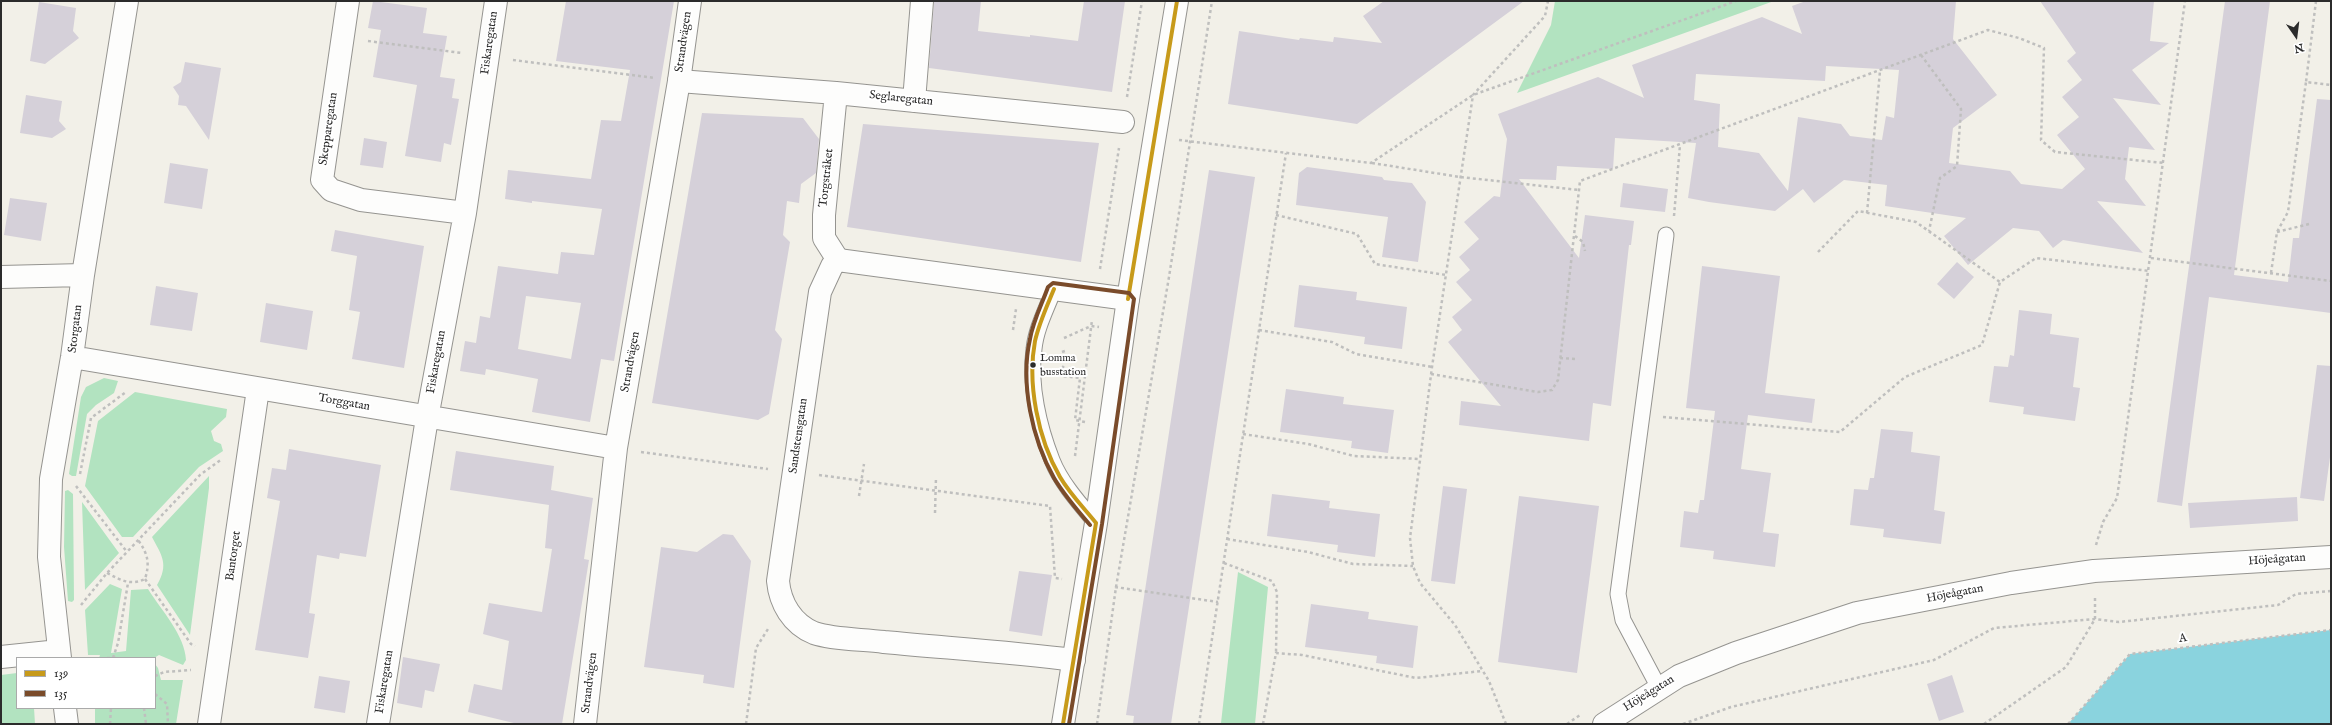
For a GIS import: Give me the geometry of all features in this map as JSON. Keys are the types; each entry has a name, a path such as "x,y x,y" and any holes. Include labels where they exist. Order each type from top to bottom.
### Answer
{"street":[{"name":"Storgatan","path":"59,654 49,557 51,479 72,357 83,274 127,1"},
{"name":"Skepparegatan","path":"348,1 322,180 330,190 361,200 465,213"},
{"name":"Fiskaregatan","path":"378,724 427,418 465,213 496,1"},
{"name":"Strandvägen","path":"585,724 616,448 679,81 690,1"},
{"path":"914,101 922,1"},
{"path":"1063,724 1096,523 1128,298 1156,137 1177,1"},
{"name":"Seglaregatan","path":"679,81 836,93 1123,122"},
{"name":"Torgstråket","path":"836,93 824,215 824,238 838,260"},
{"path":"838,260 1128,298"},
{"name":"Sandstensgatan","path":"838,260 832,266 820,292 778,581 780,596 786,610 799,624 814,633 915,645 1074,660"},
{"path":"1,277 83,274"},
{"name":"Torggatan","path":"72,357 427,418 616,448"},
{"name":"Bantorget","path":"210,724 210,659 258,389"},
{"name":"Höjeågatan","path":"1604,724 1679,676 1736,653 1857,613 2011,583 2094,571 2331,557"},
{"path":"1,657 59,654"},
{"path":"65,709 67,724"}],"lane":[{"path":"1659,688 1623,620 1618,594 1666,235"},
{"path":"1054,289 1038,331 1034,349 1034,388 1038,410 1052,461 1072,493 1096,523"}],"path":[{"path":"1072,493 1091,326 1142,1"},
{"path":"1098,724 1116,587 1169,277 1212,1"},
{"path":"1371,163 1473,95 1545,16 1548,1"},
{"path":"1473,95 1736,1"},
{"path":"1984,724 2066,667 2095,619 2094,571 2096,547 2103,522 2117,498 2150,271 2185,1"},
{"path":"2271,273 2277,232 2288,212 2316,1"},
{"path":"1431,374 1538,392 1552,390 1558,380 1580,181 1988,30 2019,38 2044,48 2041,140 2055,152 2164,163"},
{"path":"1921,55 1961,109 1956,166 1940,178 1929,231"},
{"path":"1867,213 1880,70"},
{"path":"2306,82 2331,85"},
{"path":"1473,95 1431,374 1410,538 1413,566 1420,583 1455,625 1482,670 1506,724"},
{"path":"1156,137 1371,163 1460,177 1579,190"},
{"path":"1674,220 1680,145"},
{"path":"1199,724 1286,153"},
{"path":"1818,252 1858,211 1916,222 2000,282"},
{"path":"1276,215 1357,234 1375,264 1446,275"},
{"path":"2277,232 2309,224"},
{"path":"1574,235 1583,242 1585,251"},
{"path":"1642,416 1840,432 1905,377 1982,345 2000,282 2036,258 2150,271"},
{"path":"2151,258 2331,281"},
{"path":"1064,338 1091,326 1105,328"},
{"path":"1259,330 1332,342 1356,354 1432,367"},
{"path":"1062,352 1065,351 1062,376 1080,378 1075,420 1086,422"},
{"path":"1560,358 1576,359"},
{"path":"77,493 77,486 91,418 128,391"},
{"path":"1243,434 1308,444 1354,456 1420,459"},
{"path":"616,448 1050,506 1055,578 1061,578"},
{"path":"78,599 79,607 107,573 200,475 226,456"},
{"path":"859,496 864,464"},
{"path":"935,513 936,477"},
{"path":"77,486 127,552"},
{"path":"1227,539 1308,552 1353,564 1413,566"},
{"path":"138,540 147,552 149,565 145,579"},
{"path":"1224,563 1272,580 1277,592 1276,653 1263,724"},
{"path":"1059,586 1062,571"},
{"path":"107,573 128,583 136,583 145,579"},
{"path":"145,579 191,644 200,648 210,659 189,671 164,672 156,676"},
{"path":"113,657 118,643 128,583"},
{"path":"1116,587 1218,602"},
{"path":"1683,724 1738,705 1934,660 1994,628 2095,619 2119,622 2278,605 2296,594 2331,591"},
{"path":"746,724 756,648 774,620 786,610"},
{"name":"A","path":"2068,724 2108,682 2130,654 2331,630"},
{"path":"1276,653 1302,655 1416,678 1482,670"},
{"path":"156,695 167,704 168,724"},
{"path":"110,709 110,724"},
{"path":"144,709 146,724"}],"green space":[{"path":"1555,1 1774,1 1517,93 1551,25"},
{"path":"104,378 118,381 114,393 96,405 87,414 76,476 72,476 69,474 81,397 86,387"},
{"path":"135,392 227,409 226,417 211,431 214,441 221,444 223,451 199,467 133,537 122,537 85,486 98,421"},
{"path":"209,476 209,488 190,635 157,585 163,571 163,560 152,537"},
{"path":"68,490 73,494 74,600 72,602 68,601 64,547 65,491"},
{"path":"82,502 119,553 85,590"},
{"path":"1238,572 1268,587 1255,724 1221,723"},
{"path":"110,584 122,589 111,653 126,651 131,590 148,589 177,632 185,651 186,660 183,665 159,655 156,657 99,657 100,655 88,655 85,610"},
{"path":"156,665 161,680 183,680 176,724 95,724 95,709 156,709"},
{"path":"16,673 16,709 34,709 35,724 1,724 1,675"}],"water":[{"path":"2331,630 2331,724 2068,724 2130,654"}],"building":[{"path":"373,1 427,8 423,33 447,36 440,77 455,79 452,98 459,99 451,145 444,143 441,162 405,156 417,85 373,77 381,30 368,28"},
{"path":"566,1 674,1 614,361 601,359 590,422 532,412 538,379 486,369 485,375 460,371 465,341 476,343 480,316 490,318 498,266 558,274 561,252 594,255 602,209 532,201 532,203 505,199 508,170 591,179 601,120 621,121 630,70 556,61","holes":["526,296 581,303 571,359 518,349"]},
{"path":"934,1 981,1 978,31 1078,41 1084,1 1125,1 1112,92 929,68"},
{"path":"1384,1 1524,1 1357,124 1228,104 1239,31 1299,40 1300,38 1333,42 1334,37 1382,43 1363,16"},
{"path":"1806,1 1956,1 1953,39 1997,95 1953,128 1949,163 2010,171 2021,184 2062,189 2085,169 2057,135 2079,117 2062,97 2082,80 2067,61 2076,53 2040,1 2154,1 2150,41 2169,43 2132,70 2161,105 2113,98 2155,150 2129,147 2125,179 2146,206 2097,201 2143,253 2063,240 2053,248 2039,231 2013,228 1968,265 1944,236 1966,218 1885,206 1887,185 1844,180 1814,203 1803,189 1775,211 1709,202 1688,198 1696,143 1615,138 1613,169 1557,166 1556,180 1519,179 1579,258 1585,215 1634,221 1631,245 1629,245 1611,406 1593,403 1589,441 1459,425 1461,401 1501,406 1448,342 1462,330 1452,317 1472,300 1456,282 1470,270 1459,257 1479,239 1464,222 1494,196 1500,197 1507,139 1498,114 1598,77 1644,98 1632,65 1762,17 1802,34 1792,6","holes":["1826,66 1899,70 1894,118 1886,116 1882,140 1850,136 1841,124 1798,117 1788,191 1759,153 1718,147 1720,104 1694,100 1696,74 1825,81"]},
{"path":"2225,1 2270,1 2234,275 2288,282 2293,238 2299,238 2317,99 2331,100 2331,313 2209,297 2182,506 2157,502"},
{"path":"39,2 76,8 73,31 79,38 45,64 30,61"},
{"path":"185,62 221,68 209,140 186,106 178,105 179,96 173,87 181,82"},
{"path":"26,95 62,101 59,121 66,129 52,138 20,133"},
{"path":"702,113 803,118 819,139 816,173 801,184 799,203 787,201 783,235 790,242 775,330 782,339 769,414 758,420 652,403"},
{"path":"863,124 1099,143 1081,262 847,227"},
{"path":"364,138 387,142 383,168 360,165"},
{"path":"170,163 208,169 202,209 164,203"},
{"path":"1307,167 1382,177 1384,180 1412,183 1426,202 1418,262 1382,257 1388,217 1296,205 1299,173"},
{"path":"1209,170 1255,177 1171,724 1133,724 1134,716 1126,715"},
{"path":"1623,183 1668,189 1665,212 1620,207"},
{"path":"10,198 47,203 41,241 4,235"},
{"path":"335,230 424,246 404,368 352,359 360,312 349,310 357,256 331,251"},
{"path":"1957,262 1974,277 1954,299 1937,284"},
{"path":"1702,266 1780,276 1765,393 1815,399 1812,423 1748,415 1741,469 1771,473 1763,532 1779,534 1775,567 1713,559 1714,551 1680,547 1684,511 1698,513 1700,500 1704,500 1715,411 1686,408"},
{"path":"1299,285 1357,292 1356,300 1407,307 1402,349 1364,344 1365,337 1294,327"},
{"path":"156,286 198,293 192,331 150,325"},
{"path":"266,303 313,311 307,350 260,342"},
{"path":"2019,310 2052,314 2050,334 2079,338 2073,387 2080,388 2075,421 2023,414 2024,407 1989,402 1994,366 2008,367 2010,355 2014,356"},
{"path":"2317,365 2331,366 2331,450 2324,501 2300,498"},
{"path":"1286,389 1344,397 1343,404 1394,410 1388,453 1351,448 1352,441 1280,432"},
{"path":"1881,429 1913,432 1911,452 1940,456 1934,510 1945,512 1941,544 1883,537 1884,529 1850,525 1854,489 1868,490 1870,478 1874,478"},
{"path":"289,449 381,465 366,557 340,553 339,559 317,555 309,613 315,614 308,658 255,650 280,501 267,498 272,468 286,470"},
{"path":"456,451 554,466 551,490 593,498 584,559 589,560 562,724 518,724 468,712 474,684 502,690 509,641 483,634 489,603 542,612 552,549 545,548 549,505 450,490"},
{"path":"1443,486 1467,489 1455,584 1431,581"},
{"path":"1272,494 1330,501 1329,508 1380,514 1375,557 1337,552 1338,545 1267,536"},
{"path":"1519,496 1599,506 1577,673 1498,662"},
{"path":"2297,497 2298,521 2190,528 2188,503"},
{"path":"723,534 733,535 751,561 734,688 703,683 704,675 644,667 661,547 697,552"},
{"path":"1019,571 1052,575 1042,636 1009,631"},
{"path":"1311,604 1369,612 1368,619 1418,626 1413,668 1376,663 1377,656 1305,647"},
{"path":"403,657 440,664 434,692 425,690 422,708 397,703"},
{"path":"1952,675 1964,712 1939,721 1927,684"},
{"path":"319,676 350,681 345,713 314,708"}],"transit line":[{"name":"139","path":"1128,299 1177,1"},
{"name":"135","path":"1069,724 1102,524 1134,299 1129,293 1053,283 1048,287 1031,332 1027,356 1027,392 1034,428 1046,463 1066,496 1090,525"},
{"name":"139","path":"1054,289 1041,321 1035,341 1032,375 1036,411 1046,446 1060,477 1096,523"},
{"name":"139","path":"1063,724 1096,523"}],"place":[{"name":"Lomma busstation","path":"1033,365"}]}
